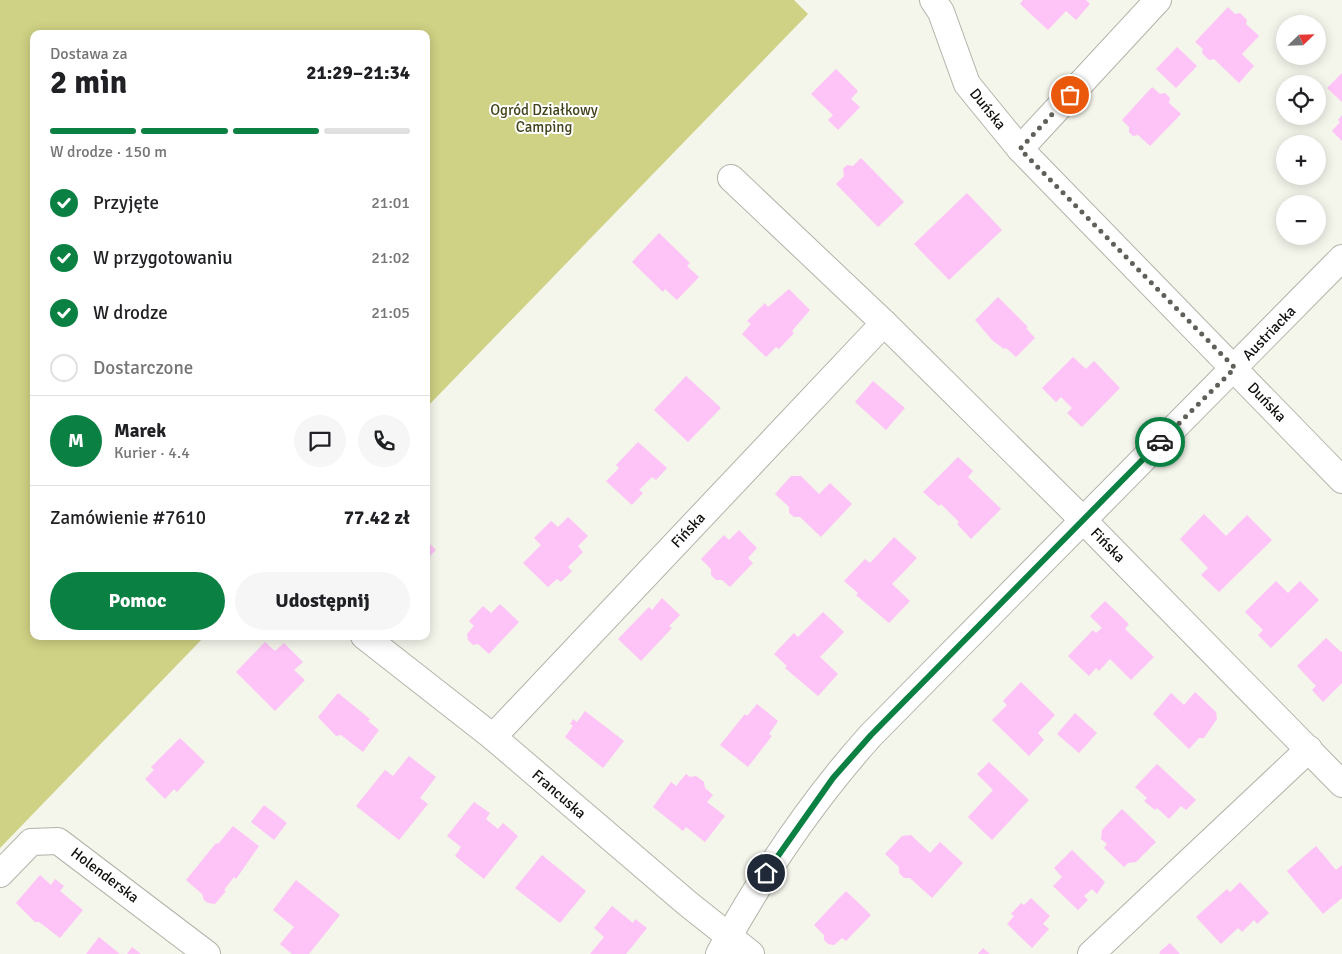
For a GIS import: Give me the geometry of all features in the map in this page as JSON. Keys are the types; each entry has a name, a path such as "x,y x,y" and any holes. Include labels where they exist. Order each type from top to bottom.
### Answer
{"street":[{"name":"Duńska","path":"933,0 941,12 967,84 1020,149 1342,480"},
{"path":"1020,149 1158,0"},
{"name":"Fińska","path":"731,178 884,323 1082,519 1342,784"},
{"name":"Austriacka","path":"1082,519 1235,368 1342,258"},
{"name":"Fińska","path":"493,737 884,323"},
{"path":"724,945 788,840 842,767 1082,519"},
{"name":"Francuska","path":"369,640 493,737 687,904 724,945 751,954"},
{"path":"1090,954 1309,749"},
{"name":"Holenderska","path":"0,874 31,842 58,841 207,954"}],"green space":[{"name":"Ogród Działkowy Camping","path":"0,0 794,0 808,14 430,404 430,30 30,30 30,640 201,640 0,848"}],"building":[{"path":"1023,0 1086,0 1090,4 1076,20 1066,11 1048,30 1020,4"},
{"path":"1228,7 1235,14 1240,13 1247,20 1246,24 1259,36 1242,54 1254,66 1239,83 1214,59 1209,60 1202,53 1203,49 1195,42"},
{"path":"1177,47 1197,66 1176,88 1156,69"},
{"path":"836,69 858,91 851,99 860,107 838,130 828,120 833,115 811,94"},
{"path":"1342,73 1342,102 1327,88"},
{"path":"1152,87 1160,94 1165,93 1170,98 1169,103 1181,114 1150,146 1138,135 1133,136 1129,132 1129,127 1122,120"},
{"path":"1342,115 1342,141 1332,131 1340,122 1338,120"},
{"path":"861,158 904,202 878,227 836,184 844,176 843,169 847,165 853,166"},
{"path":"967,193 1002,230 949,280 914,244"},
{"path":"659,233 690,263 687,266 699,277 677,300 665,289 663,292 632,262"},
{"path":"789,289 810,310 792,331 794,333 779,349 776,347 766,357 742,334 751,324 747,321 765,303 768,307"},
{"path":"998,297 1028,327 1026,328 1035,338 1016,357 1006,348 1004,349 992,340 975,320"},
{"path":"1073,357 1086,369 1094,361 1120,388 1082,427 1067,413 1072,408 1061,397 1056,402 1042,388"},
{"path":"686,376 721,408 688,442 654,410"},
{"path":"873,381 905,408 886,430 855,402"},
{"path":"638,442 667,468 656,480 652,477 639,490 643,493 632,505 606,481 619,468 616,465"},
{"path":"958,457 973,471 968,477 1001,509 971,539 957,524 959,522 941,504 939,506 923,492"},
{"path":"791,476 801,476 819,494 830,483 852,504 821,537 800,517 794,517 789,513 789,507 775,494"},
{"path":"1204,514 1226,536 1247,515 1272,540 1219,592 1201,575 1208,568 1180,539"},
{"path":"568,517 588,536 578,546 583,552 568,567 572,571 561,582 557,579 548,587 523,563 541,545 534,538 551,521 558,527"},
{"path":"739,530 757,548 748,558 753,563 730,587 722,580 716,580 711,575 711,569 701,559 724,535 729,540"},
{"path":"894,537 917,558 892,584 910,601 889,623 856,595 858,593 844,581 865,559 870,563"},
{"path":"430,544 436,550 430,556"},
{"path":"1276,581 1288,593 1300,581 1319,600 1271,648 1258,635 1263,630 1245,612"},
{"path":"662,598 680,615 669,626 672,628 641,661 618,639 649,607 652,610"},
{"path":"1105,601 1129,624 1125,629 1154,657 1131,680 1110,659 1099,671 1096,668 1089,676 1068,656 1093,630 1096,633 1102,628 1090,616"},
{"path":"500,604 519,622 489,654 478,644 473,645 468,640 467,634 474,626 469,621 483,606 491,613"},
{"path":"823,612 844,632 820,657 838,674 818,696 785,668 787,666 774,654 794,633 798,637"},
{"path":"1326,638 1342,651 1342,683 1323,702 1312,690 1316,686 1297,666"},
{"path":"265,642 275,651 284,643 303,662 294,670 305,680 275,711 236,672"},
{"path":"1021,682 1055,715 1038,733 1044,740 1029,756 992,720 1007,705 1003,701"},
{"path":"1195,692 1216,712 1217,719 1204,738 1199,738 1189,749 1153,714 1171,693 1184,705"},
{"path":"338,693 370,719 368,721 379,730 363,752 341,735 336,736 318,717"},
{"path":"757,704 778,721 769,734 772,736 748,767 720,745 745,714 747,716"},
{"path":"585,711 624,741 603,768 565,737 573,726 570,724 573,719 577,722"},
{"path":"1075,713 1097,733 1079,753 1057,734"},
{"path":"180,738 205,762 177,792 174,789 165,799 145,779 154,770 151,767"},
{"path":"409,756 436,777 420,798 428,804 399,840 356,806 385,770 393,776"},
{"path":"989,762 1029,800 992,840 968,817 993,790 977,774"},
{"path":"1157,764 1196,800 1186,810 1181,806 1169,819 1157,808 1155,810 1144,801 1147,798 1135,787"},
{"path":"686,774 690,777 696,776 704,782 705,788 713,795 707,802 725,816 705,842 686,827 683,831 653,807 671,782 676,786"},
{"path":"474,802 490,813 486,819 498,829 503,823 518,836 484,879 455,856 461,847 447,836"},
{"path":"264,805 287,823 274,840 251,822"},
{"path":"1122,809 1156,842 1136,862 1128,863 1124,867 1104,848 1107,844 1101,839 1102,830"},
{"path":"233,826 259,846 236,879 234,877 224,890 226,891 215,904 208,903 204,900 202,894 186,880 216,843 218,844"},
{"path":"911,835 930,853 940,842 963,863 932,898 910,878 904,878 899,873 899,867 885,854 902,836"},
{"path":"1316,846 1336,870 1342,865 1342,898 1323,914 1287,871"},
{"path":"1072,850 1105,882 1097,894 1092,889 1084,896 1088,900 1078,910 1053,886 1062,877 1054,868"},
{"path":"542,855 586,891 560,923 515,888"},
{"path":"40,875 51,885 55,879 64,886 60,891 83,910 60,938 39,922 35,922 16,903"},
{"path":"296,880 340,915 309,954 292,954 280,944 294,927 273,910"},
{"path":"1240,882 1269,913 1257,924 1254,920 1242,932 1238,928 1221,944 1196,917 1227,889 1230,892"},
{"path":"846,891 871,915 846,941 842,938 834,945 828,944 824,940 824,935 814,925"},
{"path":"1031,898 1050,916 1043,924 1049,929 1032,948 1007,924 1014,916 1011,914 1021,903 1024,905"},
{"path":"612,906 633,923 635,919 647,928 626,954 590,954 604,937 594,928"},
{"path":"99,937 120,954 86,954"},
{"path":"1170,943 1180,954 1160,954 1159,952"},
{"path":"132,947 141,954 127,954"},
{"path":"983,948 990,954 978,954"}],"way so far":[{"path":"1070,95 1020,149 1235,368 1160,442"}],"route":[{"path":"766,873 833,778 871,735 1160,442"}]}
